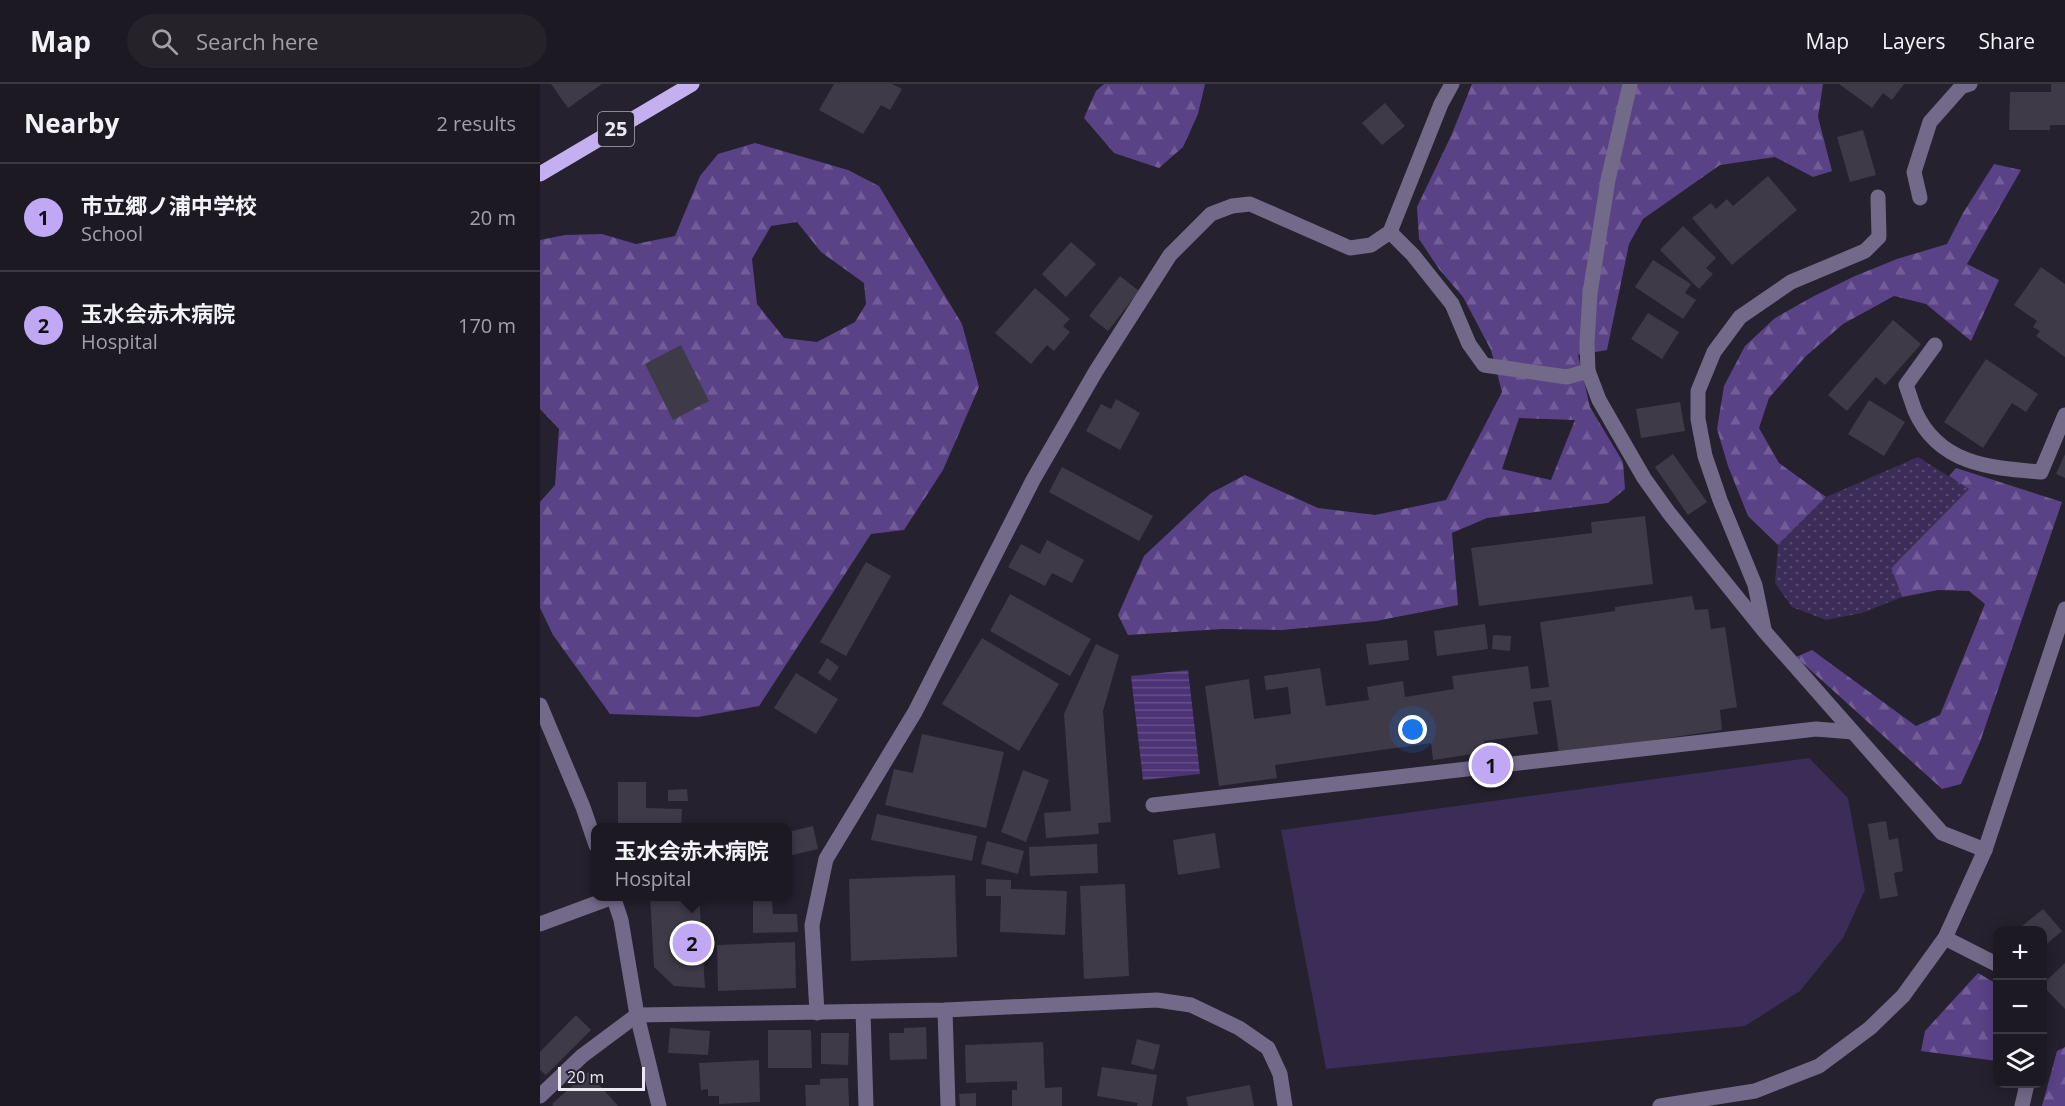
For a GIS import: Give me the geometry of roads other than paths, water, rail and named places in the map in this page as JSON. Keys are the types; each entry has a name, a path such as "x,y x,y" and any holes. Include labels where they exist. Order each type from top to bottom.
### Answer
{"main road":[{"name":"25","path":"540,174 692,84"}],"street":[{"path":"817,1013 812,925 826,860 915,712 1039,470 1096,371 1170,255 1211,213 1232,206 1250,204 1350,248 1371,245 1390,232 1441,104 1452,84"},
{"path":"1630,84 1608,180 1590,293 1588,371 1599,400 1644,478 1669,513 1765,632 1942,833 1985,850"},
{"path":"1920,198 1914,172 1930,122 1961,87 1970,84"},
{"path":"1765,632 1755,585 1719,500 1705,456 1698,418 1698,391 1713,352 1740,317 1791,282 1865,251 1879,237 1878,197"},
{"path":"1390,232 1413,255 1452,304 1469,344 1484,364 1567,377 1588,371"},
{"path":"1935,345 1906,385 1916,412 1929,433 1950,453 1994,468 2041,472 2065,414"},
{"path":"1660,1106 1755,1091 1818,1066 1870,1028 1903,996 1945,938 1985,850 2065,609"},
{"path":"540,705 584,807 591,829"},
{"path":"1153,805 1816,729 1853,732"},
{"path":"540,924 602,901"},
{"path":"614,901 621,920 636,1015 658,1106"},
{"path":"1945,938 1993,962"},
{"path":"540,1096 582,1056 636,1015 945,1010 1157,1000 1191,1005 1239,1028 1268,1048 1280,1074 1285,1106"},
{"path":"945,1010 948,1106"},
{"path":"863,1012 866,1106"},
{"path":"2022,1106 2025,1088"}],"place":[{"name":"市立郷ノ浦中学校","path":"1491,765"},
{"name":"玉水会赤木病院","path":"692,943"}]}
